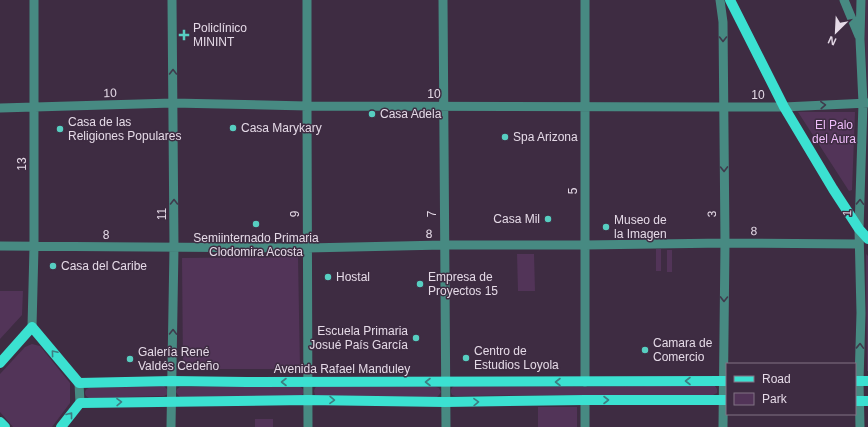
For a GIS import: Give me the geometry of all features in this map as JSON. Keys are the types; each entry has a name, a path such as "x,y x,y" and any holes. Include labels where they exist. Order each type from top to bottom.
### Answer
{"main road":[{"path":"730,0 784,107 833,189 859,229 864,242"},
{"path":"0,364 32,327 79,383"},
{"name":"Avenida Rafael Manduley","path":"79,383 172,381 725,381"},
{"path":"61,427 80,403 308,400 445,402 725,400"},
{"path":"0,422 4,427"}],"street":[{"name":"13","path":"32,327 34,247 34,0"},
{"name":"11","path":"171,427 174,247 172,0"},
{"name":"9","path":"308,0 306,106 308,427"},
{"name":"7","path":"443,0 446,427"},
{"name":"5","path":"585,0 585,382"},
{"name":"3","path":"720,0 723,22 725,243 725,400 723,427"},
{"path":"844,0 860,39"},
{"name":"1","path":"859,229 866,103 860,39 861,0"},
{"name":"10","path":"0,108 173,103 306,106 723,107 784,107 866,103"},
{"path":"860,427 861,313 864,242"},
{"name":"8","path":"0,246 307,248 864,242"},
{"path":"79,383 80,403"},
{"path":"585,400 585,427"}],"shaded area":[{"path":"866,0 868,0 868,96 865,38"}],"green space":[{"name":"El Palo del Aura","path":"798,112 855,112 852,190 849,191"},
{"path":"656,249 661,249 661,271 656,271"},
{"path":"667,250 672,250 672,272 667,272"},
{"path":"517,254 534,254 535,291 518,291"},
{"path":"866,254 868,256 868,371 867,371"},
{"path":"298,257 300,369 183,369 182,258"},
{"path":"0,291 23,291 22,315 0,339"},
{"path":"32,344 40,346 70,383 70,403 52,427 13,427 0,412 0,374 25,347"},
{"path":"713,385 716,388 717,393 713,395 455,396 452,395 451,391 454,386 585,387"},
{"path":"164,386 167,389 168,394 164,396 89,398 85,394 86,390 89,388"},
{"path":"299,386 303,390 301,396 180,397 176,392 180,387"},
{"path":"317,386 436,387 439,388 441,392 437,397 318,396 315,395 314,391"},
{"path":"538,407 577,407 577,427 538,427"},
{"path":"255,419 273,419 273,427 255,427"}],"place":[{"name":"Policlínico MININT","path":"184,35"},
{"name":"Casa Adela","path":"372,114"},
{"name":"Casa Marykary","path":"233,128"},
{"name":"Casa de las Religiones Populares","path":"60,129"},
{"name":"Spa Arizona","path":"505,137"},
{"name":"Casa Mil","path":"548,219"},
{"name":"Semiinternado Primaria Clodomira Acosta","path":"256,224"},
{"name":"Museo de la Imagen","path":"606,227"},
{"name":"Casa del Caribe","path":"53,266"},
{"name":"Hostal","path":"328,277"},
{"name":"Empresa de Proyectos 15","path":"420,284"},
{"name":"Escuela Primaria Josué País García","path":"416,338"},
{"name":"Camara de Comercio","path":"645,350"},
{"name":"Centro de Estudios Loyola","path":"466,358"},
{"name":"Galería René Valdés Cedeño","path":"130,359"}]}
